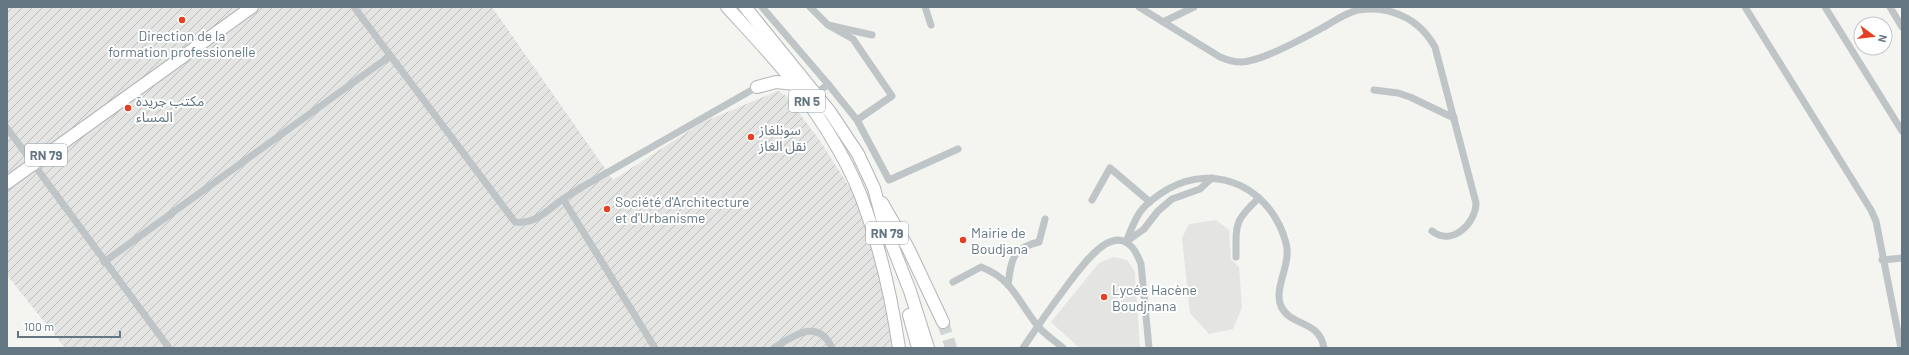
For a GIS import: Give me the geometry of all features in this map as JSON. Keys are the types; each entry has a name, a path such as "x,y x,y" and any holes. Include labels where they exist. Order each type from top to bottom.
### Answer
{"highway":[{"name":"RN 79","path":"7,183 31,162 239,7"},
{"name":"RN 79","path":"7,176 31,162 252,7"},
{"name":"RN 5","path":"727,7 795,84 833,141 852,176 866,209 893,308 899,348"},
{"name":"RN 5","path":"745,7 816,94 858,154 874,188 908,248 943,322"},
{"path":"757,87 772,75 778,63"},
{"path":"757,87 776,82 795,84"},
{"name":"RN 79","path":"874,188 901,278 918,348"},
{"name":"RN 79","path":"866,209 901,278 910,291 928,348"}],"street":[{"path":"354,7 515,222 530,222 539,217 563,199 757,87"},
{"path":"762,7 828,84 856,120 890,180 958,149"},
{"path":"810,7 828,25 854,39 892,96 856,120"},
{"path":"925,7 931,25"},
{"path":"1139,7 1230,62 1242,62 1256,59 1273,52 1356,10 1368,9 1395,13 1407,18 1430,38 1435,47 1476,203 1476,211 1469,224 1454,235 1441,236 1432,232"},
{"path":"1164,22 1194,7"},
{"path":"1745,7 1871,210 1876,221 1882,260 1901,348"},
{"path":"1825,7 1902,130"},
{"path":"1890,7 1902,27"},
{"path":"828,25 872,34"},
{"path":"104,262 390,56"},
{"path":"816,94 828,84"},
{"path":"1374,90 1398,93 1410,97 1454,118"},
{"path":"7,128 104,262 169,348"},
{"path":"1092,200 1110,168 1150,202"},
{"path":"1126,242 1140,211 1150,202 1179,183 1203,178 1223,178 1244,186 1272,211 1287,244 1287,262 1279,296 1281,306 1287,314 1297,321 1311,326 1317,332 1324,348"},
{"path":"1126,242 1144,229 1158,211 1172,199 1200,189 1212,178"},
{"path":"1236,257 1236,227 1238,220 1243,213 1259,198"},
{"path":"563,199 655,348"},
{"path":"1008,285 1012,258 1026,245 1039,242 1045,219"},
{"path":"1023,348 1037,326 1096,250 1111,241 1122,240 1130,244 1137,253 1141,264 1148,348"},
{"path":"1882,260 1902,258"},
{"path":"953,282 981,267 1008,285 1019,296 1037,326 1063,348"},
{"path":"774,348 798,333 807,331 815,332 824,336 832,348"}],"shaded area":[{"path":"7,7 492,7 613,180 703,122 778,91 786,96 818,138 852,191 871,237 887,306 893,348 65,348 7,275"},
{"path":"1216,220 1229,230 1231,259 1239,267 1242,307 1233,329 1209,334 1190,313 1182,238 1189,224"},
{"name":"Lycée Hacène Boudjnana","path":"1114,257 1127,260 1135,272 1140,348 1081,348 1051,322 1099,263"}],"tunnel":[{"path":"943,322 951,348"}],"place":[{"name":"Direction de la formation professionelle","path":"182,20"},
{"name":"مكتب جريدة المساء","path":"128,108"},
{"name":"سونلغاز نقل الغاز","path":"751,137"},
{"name":"Société d'Architecture et d'Urbanisme","path":"607,209"},
{"name":"Mairie de Boudjana","path":"963,240"},
{"name":"Lycée Hacène Boudjnana","path":"1104,297"}]}
